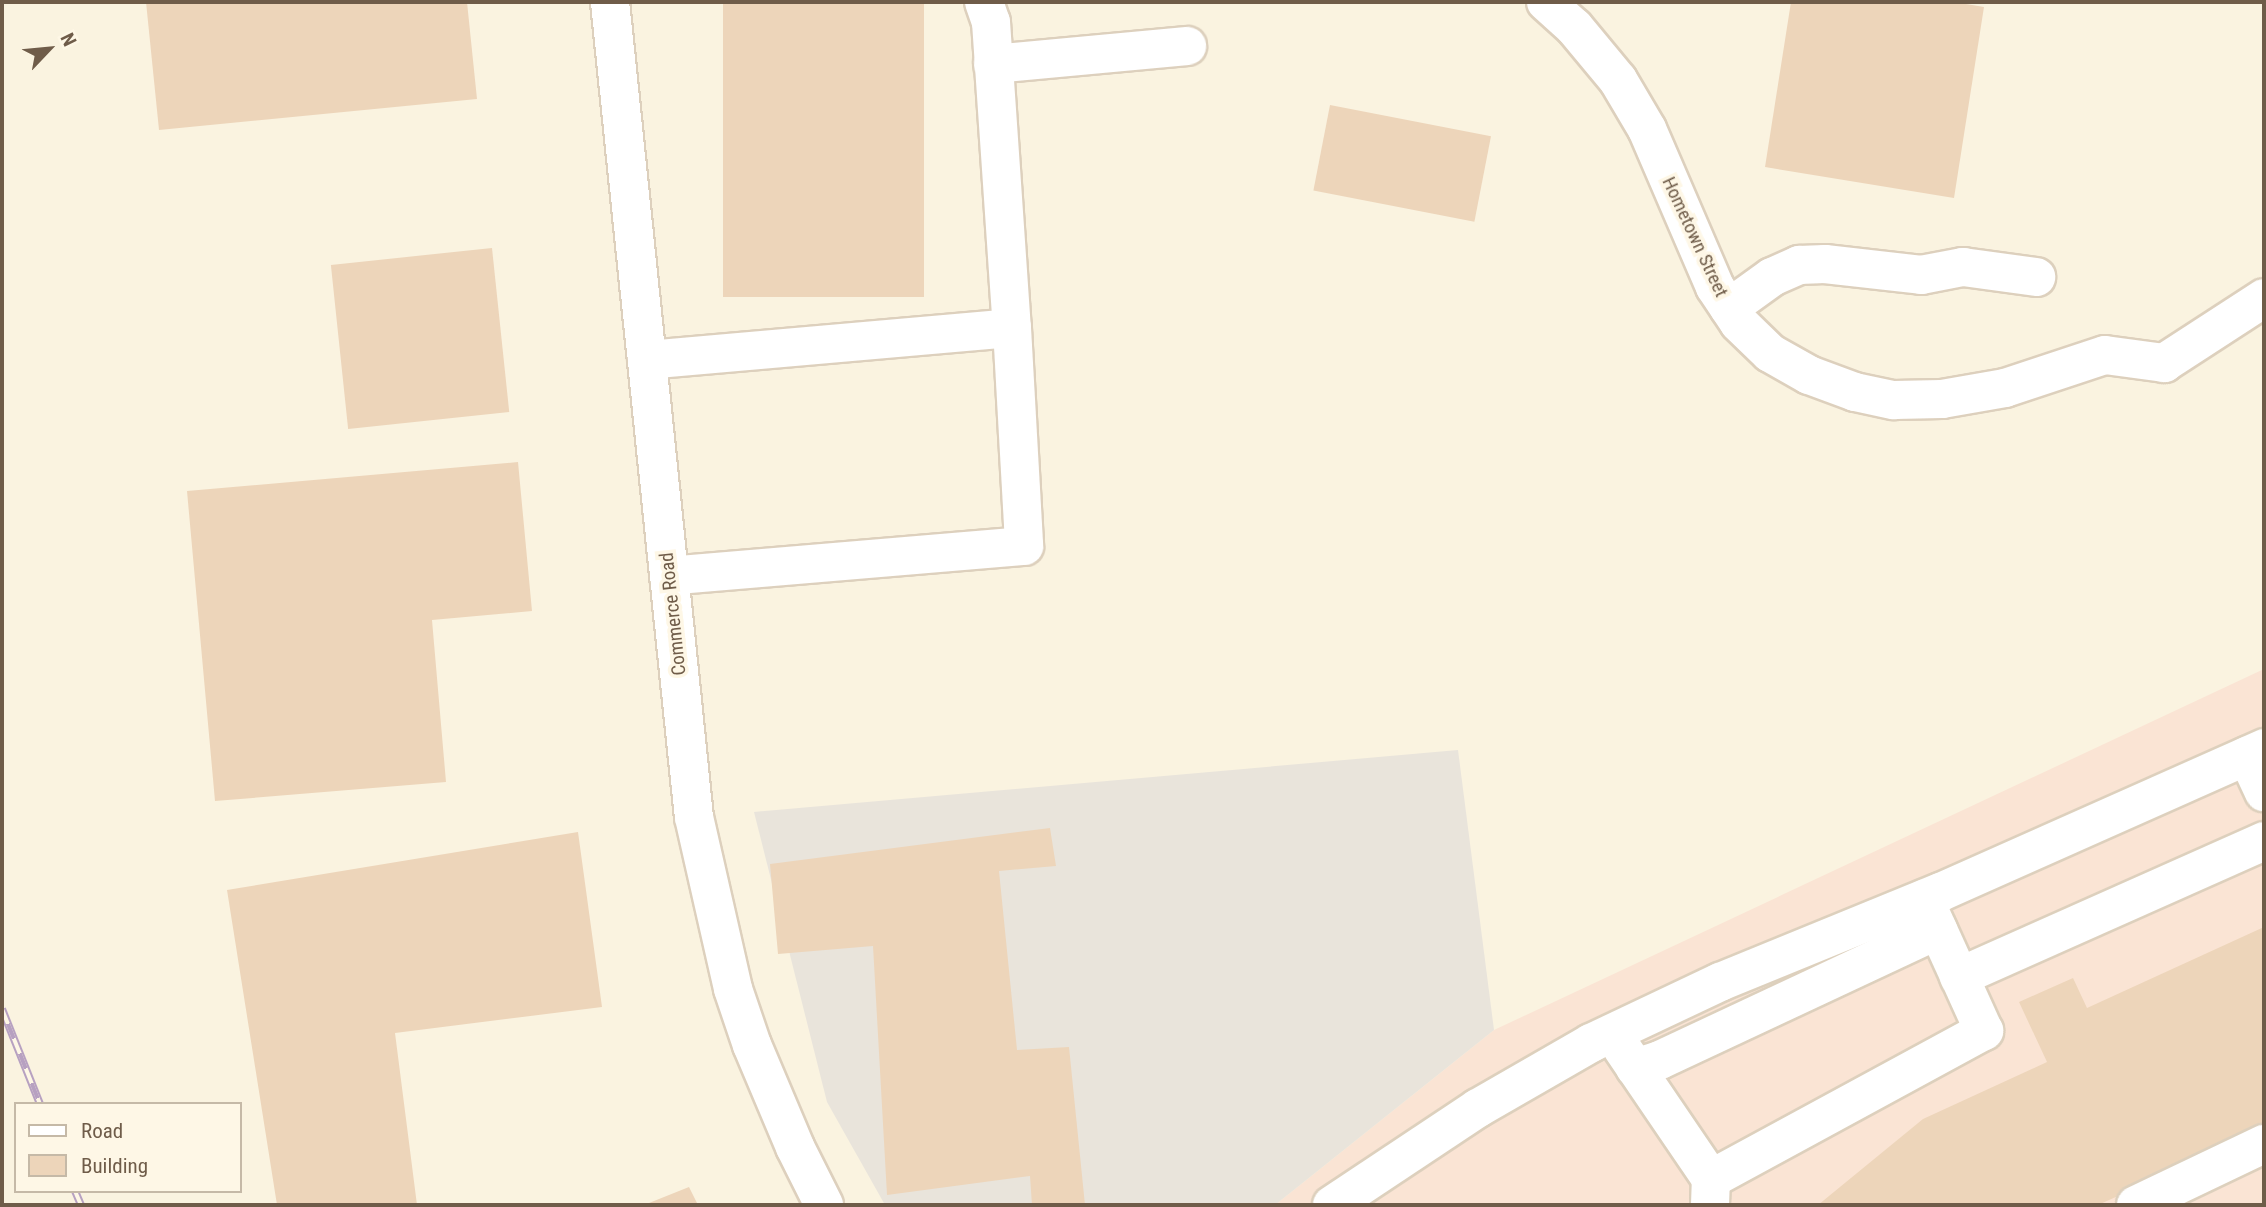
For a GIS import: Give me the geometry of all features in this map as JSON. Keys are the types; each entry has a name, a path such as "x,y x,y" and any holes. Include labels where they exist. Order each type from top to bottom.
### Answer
{"street":[{"name":"Commerce Road","path":"610,2 694,817 726,962 752,1045 795,1147 824,1205"},
{"path":"669,576 1024,545 991,22 984,2"},
{"name":"Hometown Street","path":"1546,2 1574,27 1624,89 1647,129 1715,287 1728,308 1739,323 1770,353 1810,375 1855,392 1894,400 1942,399 2006,388 2105,355 2164,363 2264,298"},
{"path":"993,64 1187,46"},
{"path":"1728,308 1772,277 1799,265 1825,264 1920,275 1963,267 2036,276"},
{"path":"647,360 1012,328"},
{"path":"1635,1068 1931,914 2255,752 2264,792"},
{"path":"1959,977 2264,841"},
{"path":"1612,1034 1711,1192 1984,1031 1931,914"},
{"path":"1332,1205 1478,1108 1612,1034 1720,982 1931,914"},
{"path":"2136,1205 2264,1144"}],"shaded area":[{"path":"2264,669 2264,1205 1275,1205 1494,1030"},
{"path":"1458,750 1494,1030 1275,1205 885,1205 827,1102 754,812"}],"building":[{"path":"146,2 467,2 477,99 159,130"},
{"path":"723,2 924,2 924,297 723,297"},
{"path":"1791,2 1954,2 1984,7 1954,198 1765,167"},
{"path":"1330,105 1491,136 1474,222 1313,190"},
{"path":"492,248 509,412 348,429 331,265"},
{"path":"518,462 532,611 432,620 446,782 215,801 187,491"},
{"path":"1050,828 1056,866 999,871 1017,1050 1069,1047 1085,1205 1032,1205 1030,1176 887,1195 873,946 778,954 770,864"},
{"path":"578,832 602,1007 395,1033 417,1205 277,1205 227,890"},
{"path":"2264,927 2264,1130 2098,1205 1818,1205 1923,1119 2047,1062 2019,1002 2073,978 2087,1008"},
{"path":"689,1187 698,1205 644,1205"}],"railway":[{"path":"2,1009 39,1102"},
{"path":"76,1193 81,1205"}]}
